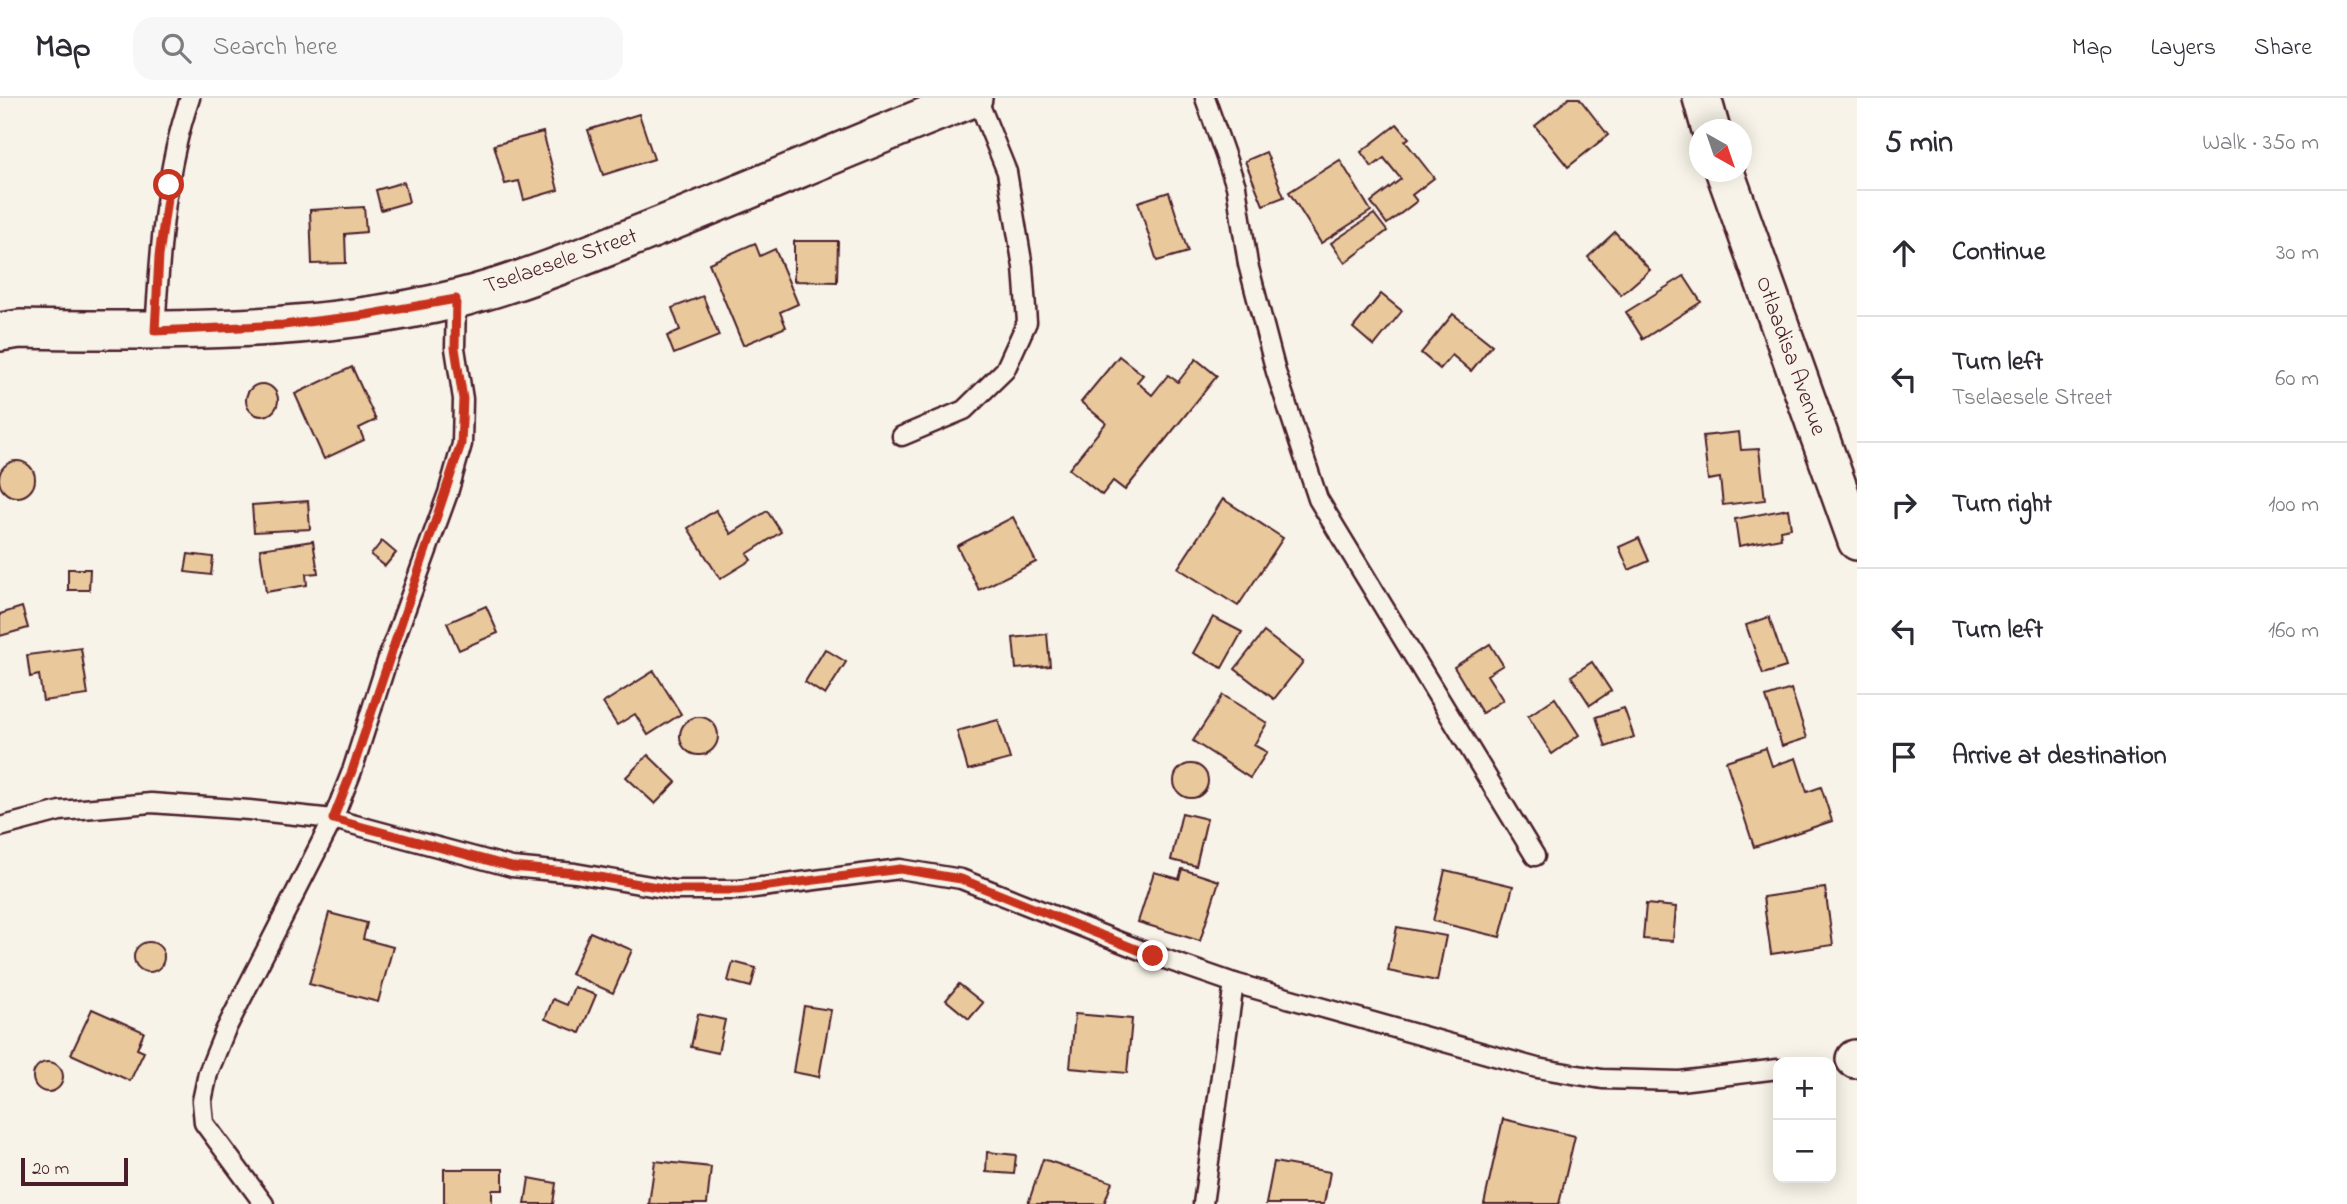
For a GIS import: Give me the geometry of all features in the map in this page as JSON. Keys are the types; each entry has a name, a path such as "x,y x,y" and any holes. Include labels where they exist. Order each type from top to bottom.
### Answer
{"street":[{"name":"Tselaesele Street","path":"0,332 20,329 155,331 283,325 366,315 456,299 572,261 774,182 899,126 975,98"},
{"path":"1702,98 1708,119"},
{"name":"Otlaadisa Avenue","path":"1729,182 1857,541"}],"lane":[{"path":"155,331 159,256 169,185 190,98"},
{"path":"902,436 964,410 1005,370 1027,322 1023,267 1007,172 975,98"},
{"path":"1205,98 1236,186 1248,264 1276,372 1318,499 1535,856"},
{"path":"264,1204 204,1123 202,1101 208,1073 225,1031 333,819 352,771 461,444 463,399 455,348 456,299"},
{"path":"0,827 60,811 150,803 333,819 512,867 576,873 674,890 739,890 900,869 961,879 1153,956 1234,983 1537,1068 1602,1079 1680,1081 1773,1070"},
{"path":"1203,1204 1234,983"}],"building":[{"path":"1569,98 1579,98 1608,135 1568,167 1535,126"},
{"path":"639,114 654,159 603,175 588,130"},
{"path":"1397,124 1409,138 1405,141 1434,178 1412,195 1417,201 1387,224 1371,202 1401,179 1384,158 1372,167 1361,152"},
{"path":"543,132 558,190 524,200 519,181 505,184 494,145"},
{"path":"1266,152 1284,197 1263,205 1245,161"},
{"path":"1340,160 1371,211 1321,243 1289,192"},
{"path":"404,182 409,202 381,210 376,190"},
{"path":"1169,192 1188,252 1157,261 1138,202"},
{"path":"364,207 366,232 345,234 346,263 312,264 310,210"},
{"path":"1374,214 1387,231 1345,263 1331,243"},
{"path":"1615,232 1650,270 1621,295 1588,257"},
{"path":"794,241 838,241 837,282 794,281"},
{"path":"755,243 760,256 775,249 798,304 780,312 786,327 743,345 709,263"},
{"path":"1684,276 1701,302 1643,339 1626,312"},
{"path":"1381,294 1402,311 1374,346 1353,328"},
{"path":"703,296 719,336 674,354 667,336 680,330 672,308"},
{"path":"1453,314 1492,345 1471,371 1452,355 1440,369 1421,353"},
{"path":"1119,356 1143,375 1137,382 1152,395 1168,375 1178,382 1196,359 1217,376 1125,490 1113,481 1102,495 1069,469 1106,423 1081,402"},
{"path":"352,367 376,420 359,428 364,440 324,459 295,394"},
{"path":"262,384 273,389 278,400 273,411 262,416 251,411 246,400 251,389"},
{"path":"1739,432 1741,450 1759,449 1765,500 1723,505 1720,478 1708,480 1703,436"},
{"path":"17,461 30,466 35,479 30,492 17,497 4,492 -1,479 4,466"},
{"path":"1223,499 1283,538 1238,606 1178,568"},
{"path":"308,501 310,529 254,532 252,505"},
{"path":"1788,509 1791,528 1780,530 1781,538 1739,546 1735,519"},
{"path":"716,510 731,534 767,511 781,532 747,554 751,560 720,579 688,528"},
{"path":"1013,517 1036,562 979,590 957,546"},
{"path":"1639,538 1649,561 1629,570 1619,547"},
{"path":"313,541 318,573 306,574 307,585 266,592 260,549"},
{"path":"382,541 396,553 385,566 371,555"},
{"path":"188,554 213,557 211,575 185,572"},
{"path":"68,569 90,569 89,590 68,590"},
{"path":"486,606 498,633 459,650 447,623"},
{"path":"22,607 28,628 0,636 0,614"},
{"path":"1213,617 1242,632 1222,668 1193,653"},
{"path":"1769,617 1786,667 1763,674 1746,625"},
{"path":"1264,632 1303,662 1274,699 1235,669"},
{"path":"1047,634 1050,666 1016,669 1013,638"},
{"path":"1490,644 1503,665 1487,675 1503,700 1482,713 1454,667"},
{"path":"81,648 88,695 43,701 39,675 30,677 27,655"},
{"path":"825,649 846,662 825,695 805,682"},
{"path":"1592,662 1611,691 1590,705 1571,676"},
{"path":"654,671 681,714 648,735 635,714 617,725 603,703"},
{"path":"1791,689 1807,738 1782,746 1766,697"},
{"path":"1223,695 1267,723 1254,745 1267,752 1250,778 1193,741"},
{"path":"1555,698 1579,735 1552,754 1528,716"},
{"path":"1624,708 1634,737 1606,747 1596,717"},
{"path":"699,717 712,723 718,736 712,749 699,755 686,749 680,736 686,723"},
{"path":"998,720 1010,759 968,770 957,731"},
{"path":"1766,748 1772,766 1796,758 1807,792 1821,787 1832,821 1754,847 1726,761"},
{"path":"648,755 676,782 655,804 626,777"},
{"path":"1191,764 1203,769 1208,781 1203,793 1191,798 1179,793 1174,781 1179,769"},
{"path":"1182,813 1207,819 1196,866 1171,860"},
{"path":"1182,869 1219,881 1200,941 1138,922 1154,872 1179,879"},
{"path":"1445,870 1513,886 1500,937 1433,921"},
{"path":"1825,888 1833,945 1771,954 1763,897"},
{"path":"1646,904 1676,907 1673,941 1643,939"},
{"path":"329,913 367,923 363,939 393,947 378,1002 309,984"},
{"path":"1397,927 1446,936 1437,981 1388,971"},
{"path":"590,932 632,950 613,993 571,974"},
{"path":"149,942 160,946 164,957 160,968 149,972 138,968 134,957 138,946"},
{"path":"733,962 756,968 751,987 728,981"},
{"path":"959,984 983,1003 969,1019 946,1000"},
{"path":"574,987 596,995 580,1033 545,1019 553,999 567,1005"},
{"path":"804,1006 831,1010 819,1077 793,1072"},
{"path":"92,1009 144,1032 137,1049 144,1052 130,1081 71,1054"},
{"path":"698,1014 725,1020 718,1053 691,1047"},
{"path":"1075,1014 1132,1019 1127,1073 1070,1068"},
{"path":"48,1062 59,1066 63,1077 59,1088 48,1092 37,1088 33,1077 37,1066"},
{"path":"1503,1119 1575,1136 1559,1204 1484,1204"},
{"path":"987,1152 1016,1155 1014,1174 986,1172"},
{"path":"1043,1159 1112,1182 1104,1204 1028,1204"},
{"path":"655,1161 711,1167 707,1204 649,1204"},
{"path":"1274,1162 1330,1172 1324,1204 1266,1204"},
{"path":"444,1169 503,1169 503,1190 492,1190 492,1204 444,1204"},
{"path":"529,1178 556,1183 553,1204 525,1204"}],"route":[{"path":"169,185 159,256 155,331 283,325 366,315 456,299 455,348 463,399 461,444 447,493 333,819 512,867 576,873 674,890 739,890 900,869 961,879 1153,956"}]}
